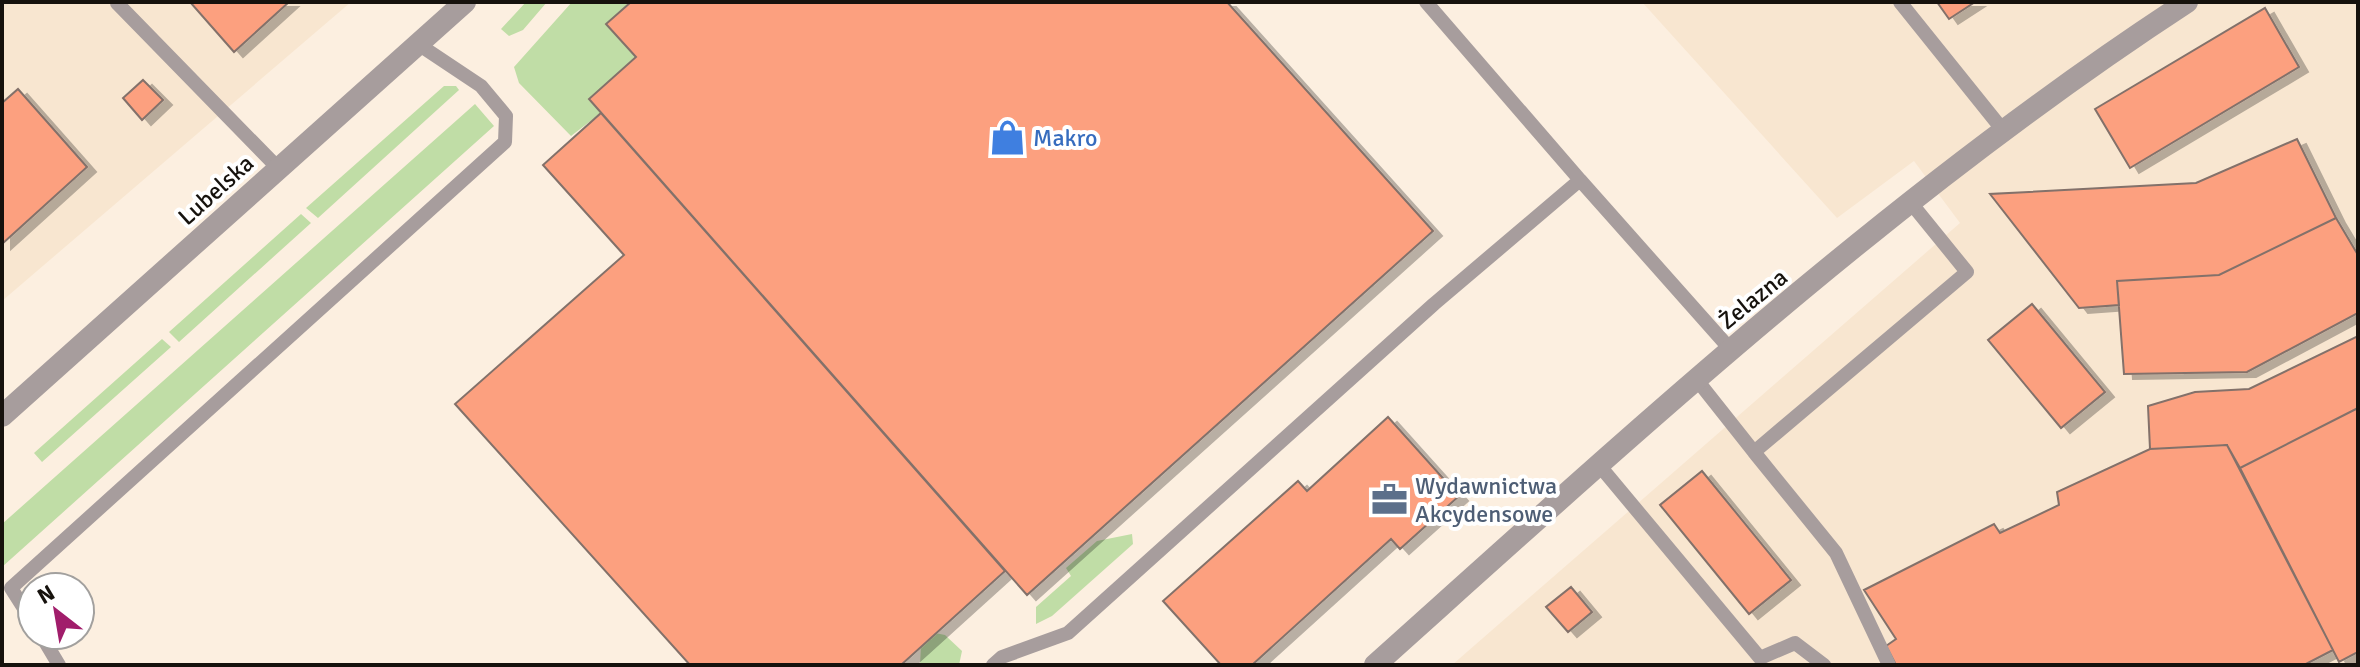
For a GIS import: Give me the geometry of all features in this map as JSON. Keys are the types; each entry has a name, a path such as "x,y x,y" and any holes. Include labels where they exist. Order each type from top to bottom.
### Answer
{"street":[{"name":"Lubelska","path":"2,416 465,2"},
{"name":"Żelazna","path":"1375,665 1731,350 1911,203 2002,129 2187,2"}],"lane":[{"path":"1426,2 1731,350"},
{"path":"1900,2 2002,129"},
{"path":"117,3 279,169"},
{"path":"30,571 505,142 506,116 481,86 418,44"},
{"path":"993,665 1002,657 1068,633 1434,304 1580,180"},
{"path":"1754,452 1967,272 1911,203"},
{"path":"1697,380 1836,553 1889,665"},
{"path":"1599,465 1753,662 1795,643 1824,665"}],"shaded area":[{"path":"2,2 351,2 2,301"},
{"path":"1642,2 2358,2 2358,665 1452,665 1960,223 1914,161 1837,218"}],"green space":[{"path":"526,2 547,2 523,30 509,36 501,29"},
{"path":"572,2 631,2 606,24 636,57 589,99 601,113 571,136 519,83 514,67"},
{"path":"444,86 456,86 459,90 318,218 306,208"},
{"path":"475,104 494,126 2,567 2,524"},
{"path":"301,214 311,223 179,342 169,332"},
{"path":"162,339 171,347 42,462 34,453"},
{"path":"1132,534 1133,544 1052,616 1036,624 1036,607 1071,576 1066,568 1097,541"},
{"path":"935,633 945,635 962,651 959,665 920,665 921,646"}],"building":[{"path":"190,2 289,2 234,52"},
{"path":"631,2 1227,2 1433,231 1027,595 589,99 636,57 606,24"},
{"path":"1937,2 1975,2 1949,19"},
{"path":"2265,8 2299,67 2130,168 2095,109"},
{"path":"143,80 163,100 142,120 123,98"},
{"path":"18,89 87,167 2,244 2,103"},
{"path":"601,113 1005,571 901,665 690,665 455,404 624,255 543,165"},
{"path":"2297,139 2336,218 2219,275 2117,281 2119,305 2079,308 1990,194 2196,183"},
{"path":"2336,218 2358,255 2358,313 2247,372 2124,374 2117,281 2219,275"},
{"path":"2032,304 2105,392 2061,428 1988,340"},
{"path":"2358,336 2358,408 2240,468 2227,445 2150,449 2148,406 2195,392 2249,389"},
{"path":"2358,408 2358,652 2339,662 2240,468"},
{"path":"1388,417 1459,496 1400,549 1391,539 1252,665 1221,665 1163,601 1298,481 1307,491"},
{"path":"2227,445 2333,650 2304,665 1896,665 1886,646 1896,639 1864,590 1994,524 2000,533 2059,505 2057,492 2150,449"},
{"path":"1702,471 1791,580 1749,614 1660,505"},
{"path":"1571,587 1592,612 1568,632 1546,607"}],"place":[{"name":"Makro","path":"1007,138"},
{"name":"Wydawnictwa Akcydensowe","path":"1389,500"}]}
